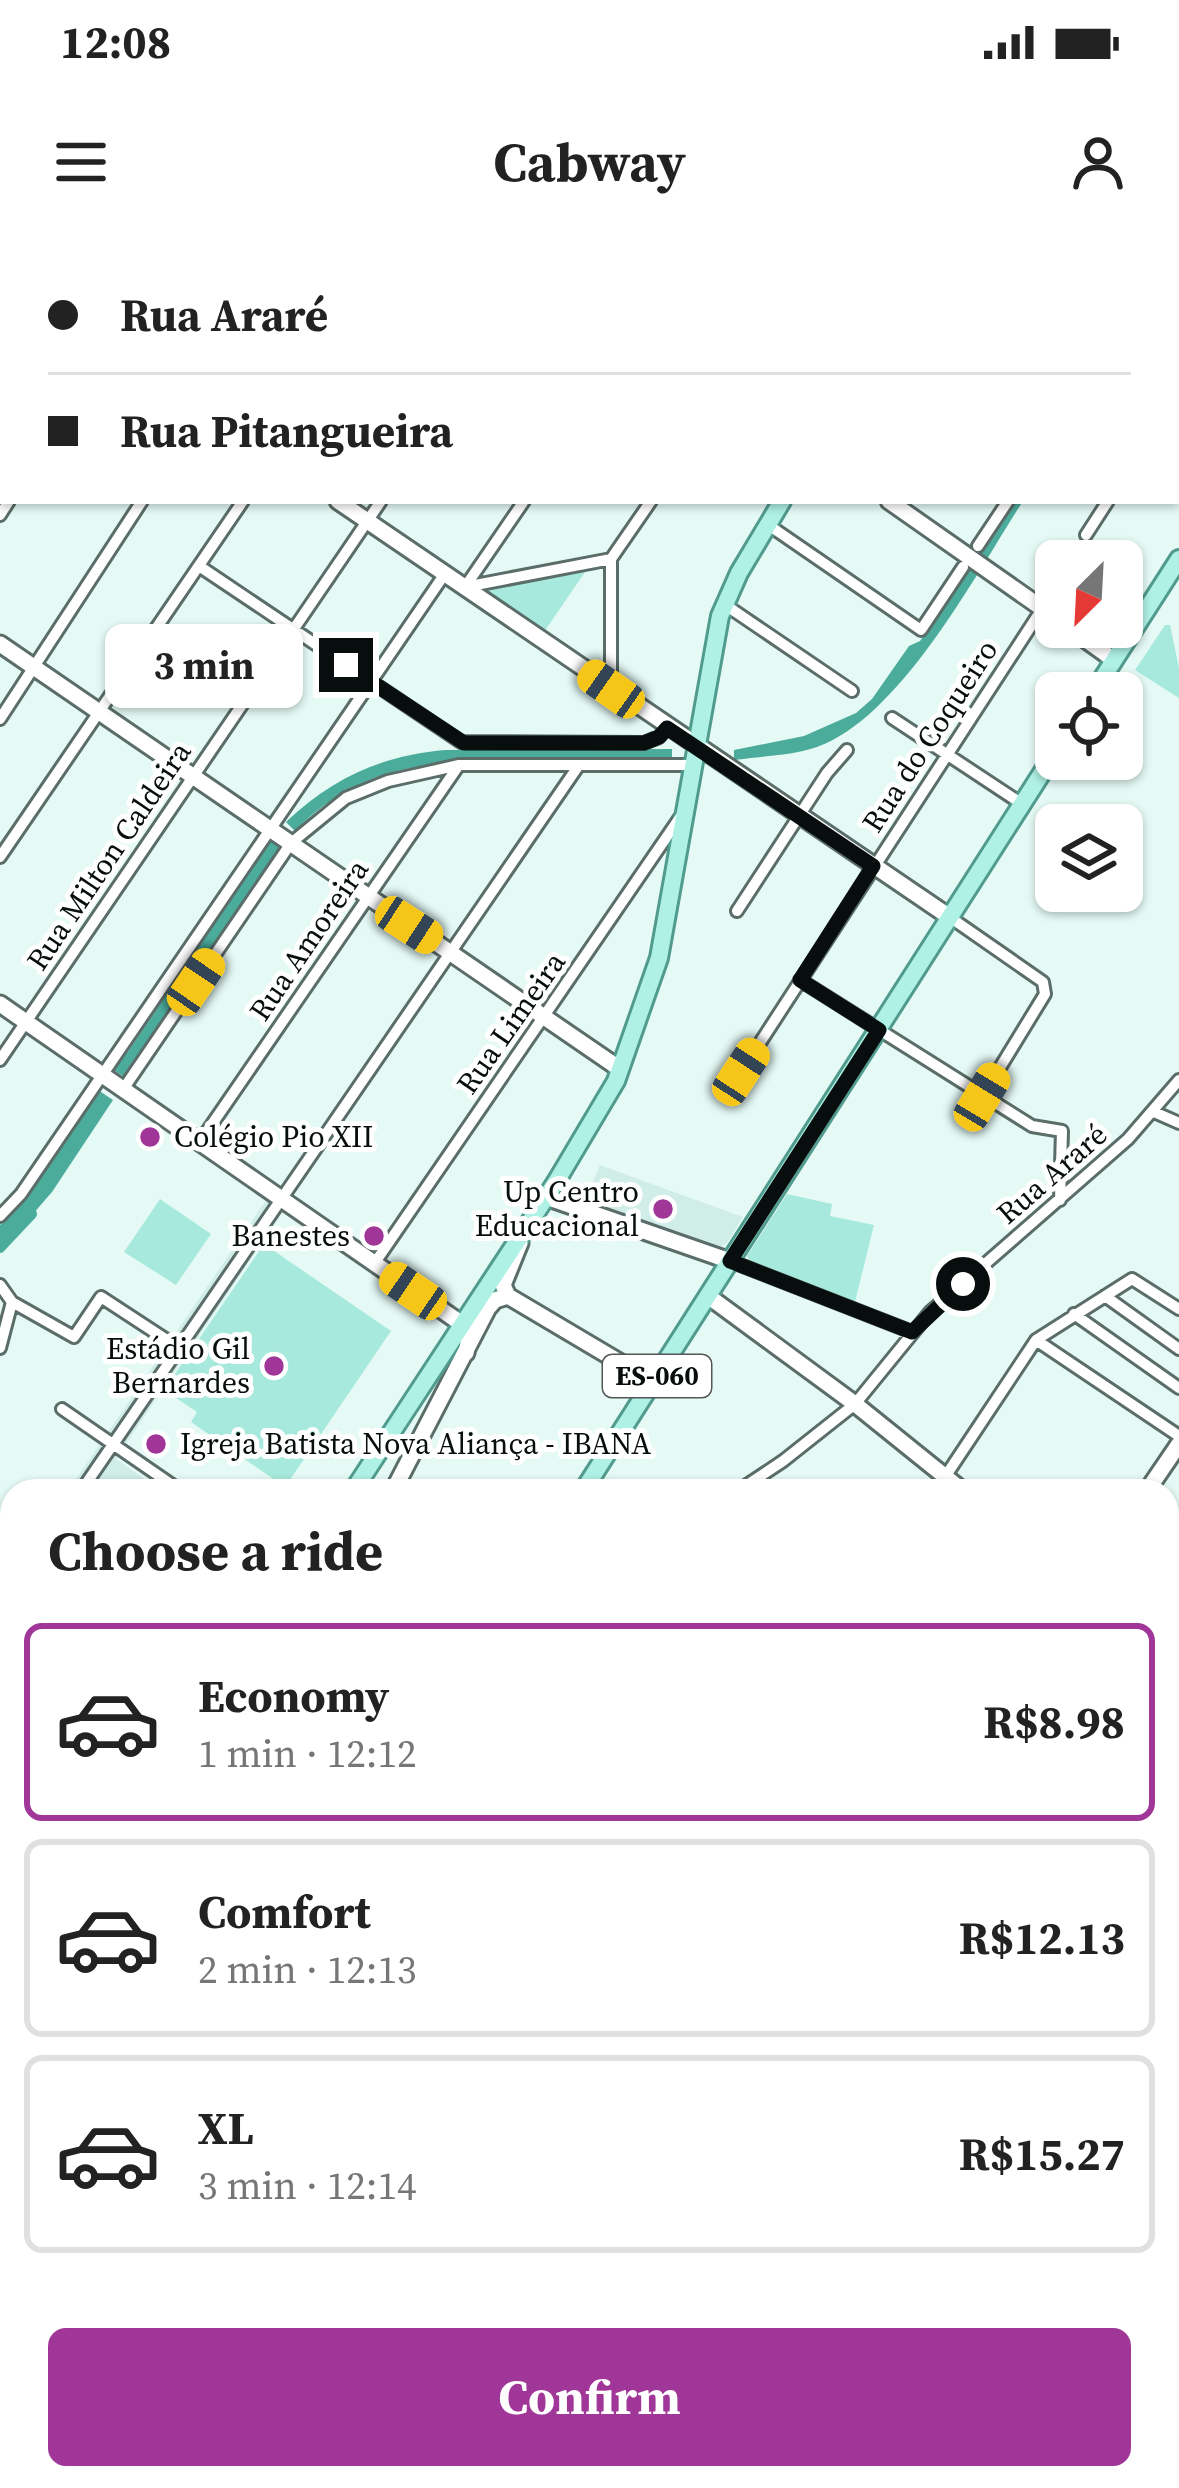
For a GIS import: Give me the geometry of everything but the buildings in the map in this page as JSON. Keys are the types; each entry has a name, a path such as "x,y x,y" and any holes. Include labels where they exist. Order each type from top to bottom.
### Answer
{"main road":[{"path":"361,1479 608,1098 659,958 724,604 780,504"},
{"path":"1106,672 1179,559"},
{"name":"ES-060","path":"591,1479 1037,780"}],"street":[{"path":"0,719 140,504"},
{"path":"0,856 241,504"},
{"path":"342,504 667,728 695,757 798,816 1043,982 1045,994 982,1097"},
{"name":"Rua Milton Caldeira","path":"0,1060 379,504"},
{"path":"465,587 522,504"},
{"path":"611,689 611,560 649,504"},
{"path":"893,504 1035,604"},
{"path":"767,524 921,630 974,560 1006,504"},
{"path":"1086,535 1106,504"},
{"path":"465,587 611,560"},
{"path":"199,566 460,742 644,743 667,728"},
{"path":"113,1080 281,836 444,575"},
{"path":"724,604 852,692"},
{"name":"Rua do Coqueiro","path":"741,1072 946,754 1035,633"},
{"path":"0,644 620,1069"},
{"path":"1097,648 1114,660"},
{"path":"892,718 1022,804"},
{"path":"737,911 847,750"},
{"path":"0,1216 113,1080 281,836 365,788 459,765 579,765 695,757"},
{"name":"Rua Amoreira","path":"200,1143 459,765"},
{"path":"89,1479 579,765"},
{"name":"Rua Limeira","path":"374,1264 686,808"},
{"path":"800,980 1032,1126 1062,1131 1060,1200"},
{"path":"0,1004 462,1324 469,1338 466,1353"},
{"name":"Rua Araré","path":"756,1479 855,1404 930,1312 1060,1200 1154,1112 1179,1080"},
{"path":"1154,1112 1179,1123"},
{"path":"546,1197 730,1261 912,1332"},
{"path":"522,1234 503,1288 508,1296 653,1382"},
{"path":"943,1479 1036,1340 1132,1279 1179,1310"},
{"path":"0,1285 12,1302 74,1337 101,1297 178,1348"},
{"path":"399,1479 491,1304 508,1296"},
{"path":"708,1296 855,1404 935,1479"},
{"path":"1105,1296 1179,1349"},
{"path":"0,1348 12,1302"},
{"path":"1074,1314 1179,1388"},
{"path":"1036,1340 1179,1440 1155,1479"},
{"path":"62,1408 164,1479"}],"shaded area":[{"path":"1012,504 1021,504 934,640 878,707 848,731 817,747 734,760 734,750 804,736 856,713 872,699 909,646 920,641"},
{"path":"585,572 544,632 482,590"},
{"path":"1165,625 1170,625 1179,668 1179,698 1135,670"},
{"path":"672,749 672,759 657,761 462,762 402,770 347,791 295,831 286,822 340,781 401,757 446,750"},
{"path":"271,840 282,848 128,1075 112,1069 127,1053"},
{"path":"98,1090 113,1100 52,1192 26,1222 9,1233 0,1249 0,1225 24,1201"},
{"name":"Up Centro Educacional","path":"600,1165 743,1217 727,1243 718,1248 584,1201"},
{"path":"787,1194 832,1204 830,1216 874,1225 854,1306 752,1265 747,1256"},
{"path":"160,1199 211,1234 176,1285 124,1252"},
{"path":"267,1199 283,1211 116,1459 145,1479 76,1479"},
{"name":"Estádio Gil Bernardes","path":"264,1244 391,1331 290,1479 273,1479 191,1422 197,1412 164,1390"}],"waterway":[{"path":"0,1248 32,1214"}],"place":[{"name":"Colégio Pio XII","path":"150,1137"},
{"name":"Up Centro Educacional","path":"663,1209"},
{"name":"Banestes","path":"374,1236"},
{"name":"Estádio Gil Bernardes","path":"274,1366"},
{"name":"Igreja Batista Nova Aliança - IBANA","path":"156,1444"}],"route":[{"path":"346,665 466,744 644,743 667,728 873,866 800,980 879,1030 730,1261 912,1332 963,1284"}]}
